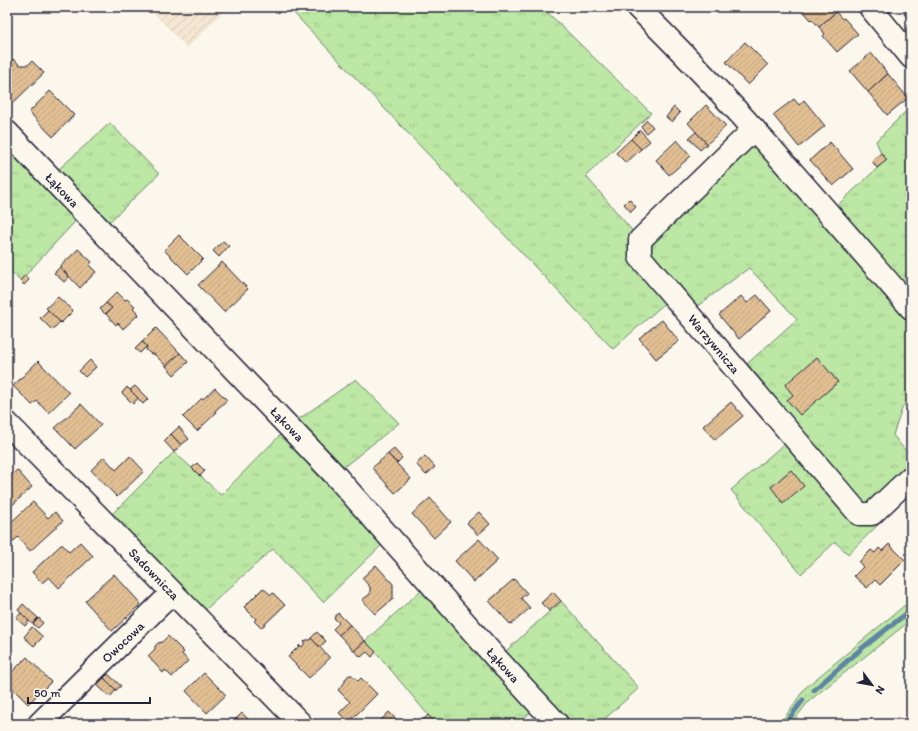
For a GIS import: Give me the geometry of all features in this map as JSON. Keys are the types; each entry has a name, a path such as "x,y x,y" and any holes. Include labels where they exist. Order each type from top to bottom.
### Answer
{"street":[{"path":"637,7 667,36 754,128 911,308"},
{"path":"870,7 911,57"},
{"name":"Warzywnicza","path":"754,128 640,240 640,257 860,514 872,514 911,477"},
{"name":"Łąkowa","path":"7,132 334,474 497,659 557,724"},
{"name":"Sadownicza","path":"7,423 301,724"},
{"name":"Owocowa","path":"39,724 172,593"}],"shaded area":[{"path":"148,7 228,7 187,48"}],"green space":[{"path":"288,7 542,7 651,113 586,176 640,240 754,129 828,214 886,160 876,141 911,106 911,400 903,406 893,435 911,458 911,477 872,515 881,522 848,554 835,542 801,574 731,490 793,436 738,372 797,319 749,268 688,313 673,296 613,349"},
{"path":"110,123 159,174 101,230 84,212 20,281 7,268 7,160 21,147 50,177"},
{"path":"356,379 399,423 335,474 390,537 323,602 273,549 196,618 104,522 174,452 221,495 289,426"},
{"path":"430,582 497,659 561,601 639,688 599,724 557,724 539,704 518,724 433,724 428,715 376,652 365,641"},
{"path":"911,600 911,620 809,701 791,724 780,724 805,688"}],"building":[{"path":"800,7 831,7 836,12 819,27"},
{"path":"911,7 911,21 904,14"},
{"path":"836,12 842,19 844,18 858,34 837,52 823,36 825,34 819,27"},
{"path":"745,42 768,65 748,85 726,62"},
{"path":"871,53 888,74 868,92 850,71"},
{"path":"13,59 20,65 28,65 32,61 44,73 14,102 7,95 7,90 11,86 7,82 7,65"},
{"path":"888,74 908,98 887,115 868,92"},
{"path":"50,91 74,115 53,137 29,112"},
{"path":"794,99 799,105 804,100 825,126 799,147 773,115"},
{"path":"706,105 726,126 707,144 688,123"},
{"path":"674,107 680,113 672,122 666,117"},
{"path":"647,120 653,127 646,133 641,126"},
{"path":"640,130 650,141 641,149 631,139"},
{"path":"696,132 707,144 700,150 689,138"},
{"path":"631,139 641,149 626,163 616,153"},
{"path":"677,140 691,156 669,175 656,160"},
{"path":"830,142 853,169 833,186 810,160"},
{"path":"881,153 887,160 877,168 872,161"},
{"path":"629,199 636,207 631,212 624,204"},
{"path":"179,235 203,259 188,274 164,250"},
{"path":"223,241 229,246 219,257 213,251"},
{"path":"78,249 92,262 89,265 96,272 80,288 60,267 66,259 68,259"},
{"path":"222,262 248,289 224,312 198,285"},
{"path":"60,267 69,277 64,282 54,273"},
{"path":"25,275 29,280 24,285 20,281"},
{"path":"117,292 125,300 127,299 135,306 133,308 139,314 123,329 118,323 116,325 106,314 112,308 106,303"},
{"path":"757,295 771,311 739,339 719,315 741,296 747,303"},
{"path":"58,297 73,311 61,323 46,308"},
{"path":"106,303 112,308 105,314 100,309"},
{"path":"48,310 60,322 52,330 40,318"},
{"path":"662,320 679,341 656,359 639,338"},
{"path":"156,328 180,353 166,366 154,354 151,354 146,350 147,346 142,342"},
{"path":"142,342 147,346 140,353 135,349"},
{"path":"180,353 188,362 174,375 166,366"},
{"path":"817,357 838,382 800,415 787,400 793,395 785,385"},
{"path":"90,360 96,367 85,377 79,371"},
{"path":"38,361 69,393 48,413 37,401 32,405 13,386"},
{"path":"135,386 148,399 143,404 130,390"},
{"path":"127,387 138,398 133,404 122,393"},
{"path":"215,388 227,400 197,431 183,417 202,398 203,399"},
{"path":"731,402 743,416 715,440 703,426"},
{"path":"81,404 101,425 75,449 55,428"},
{"path":"179,427 189,439 181,445 171,434"},
{"path":"171,434 181,445 174,452 164,441"},
{"path":"394,449 402,458 397,463 388,454"},
{"path":"388,454 411,479 395,493 372,468"},
{"path":"130,456 144,471 117,497 91,470 104,457 116,470"},
{"path":"425,456 435,467 426,475 416,464"},
{"path":"197,463 205,471 200,476 192,468"},
{"path":"17,470 32,487 7,510 7,474 10,477"},
{"path":"791,470 804,486 783,503 771,487"},
{"path":"430,498 451,522 434,538 412,514"},
{"path":"33,502 48,518 55,512 63,521 30,551 18,537 12,543 7,537 7,526"},
{"path":"479,512 490,524 478,535 467,523"},
{"path":"479,539 498,560 474,582 455,561"},
{"path":"80,542 93,556 59,588 49,577 42,583 32,572 62,544 69,552"},
{"path":"889,544 905,560 880,585 875,580 867,588 854,576 863,567 859,562 871,550 875,553 879,548 882,551"},
{"path":"376,565 393,584 393,599 375,614 362,600 370,594 370,587 362,578"},
{"path":"114,574 141,604 112,631 85,601"},
{"path":"514,579 527,593 521,598 530,608 511,625 489,601"},
{"path":"263,588 271,595 273,593 285,605 261,628 254,621 256,619 244,607"},
{"path":"553,592 561,601 549,611 541,603"},
{"path":"23,604 38,618 32,624 18,610"},
{"path":"21,613 29,621 25,626 16,618"},
{"path":"338,613 350,625 339,635 333,629 339,623 334,618"},
{"path":"39,618 43,623 38,628 33,624"},
{"path":"350,625 365,641 354,651 339,635"},
{"path":"32,627 43,637 34,646 24,637"},
{"path":"317,632 326,641 320,647 311,638"},
{"path":"168,636 184,652 182,654 188,661 172,677 165,670 163,673 148,656 155,649 155,646 158,643 162,642"},
{"path":"311,638 330,658 309,678 288,657 300,645 302,647 306,640 310,640"},
{"path":"365,641 376,652 372,657 367,652 361,657 354,651"},
{"path":"27,657 51,682 28,704 12,688 7,693 7,677"},
{"path":"204,673 226,695 207,713 186,691"},
{"path":"108,674 121,686 116,690 104,678"},
{"path":"349,675 352,675 358,681 361,678 377,694 349,722 339,713 350,702 338,690"},
{"path":"104,678 116,690 110,697 97,685"},
{"path":"389,712 401,724 376,724 381,720"},
{"path":"242,713 253,724 231,724"},
{"path":"428,715 435,722 433,724 419,724"}],"waterway":[{"path":"814,690 861,649 911,610"},
{"path":"785,724 803,700"}]}
